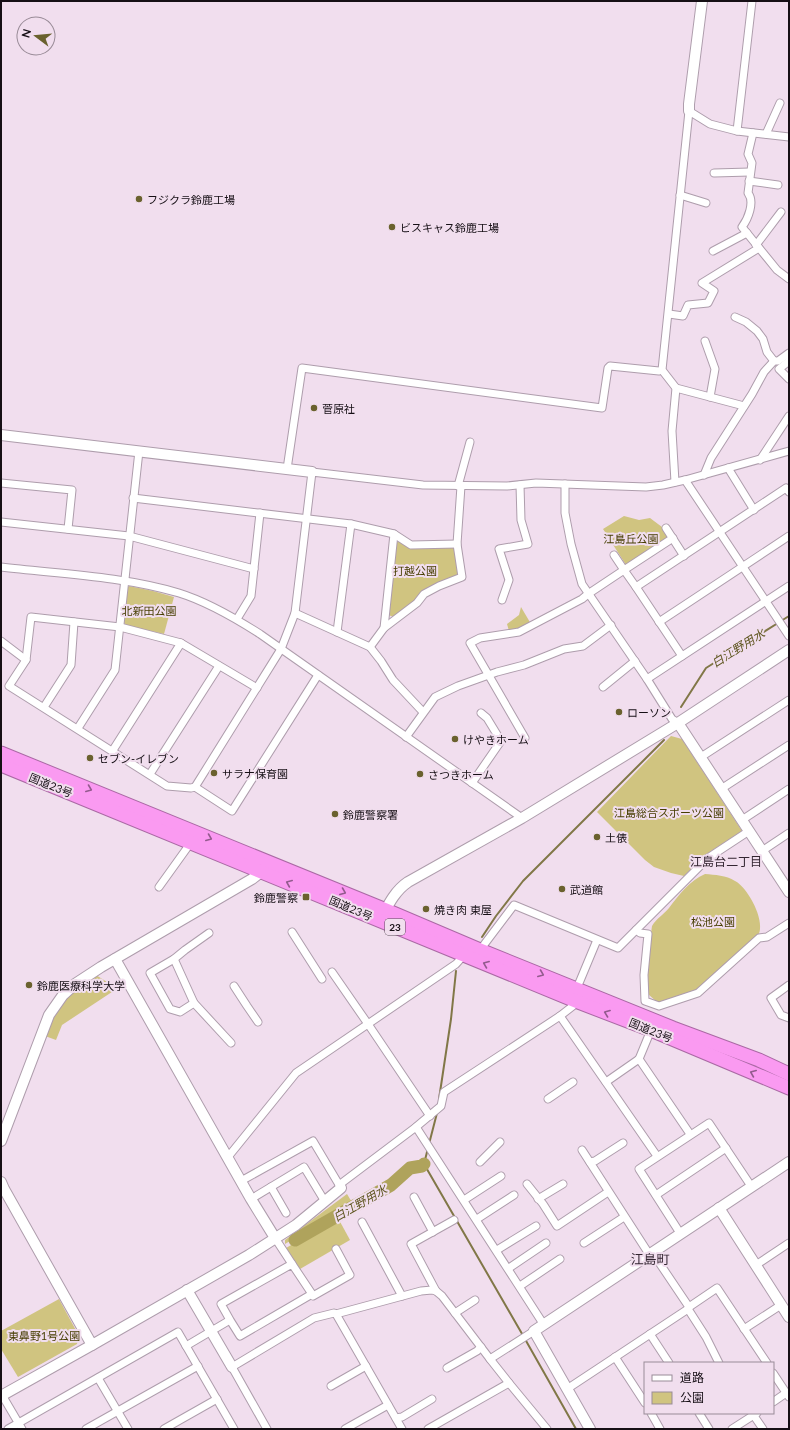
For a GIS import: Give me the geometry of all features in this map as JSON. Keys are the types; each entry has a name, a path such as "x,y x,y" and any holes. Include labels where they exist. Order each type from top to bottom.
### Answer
{"highway":[{"name":"国道23号","path":"1,753 263,866 383,915 480,950 673,1028 759,1060 789,1074"},
{"name":"国道23号","path":"1,765 263,866"},
{"name":"国道23号","path":"383,915 464,955 651,1030 789,1088"}],"street":[{"path":"702,1 689,104 662,370 676,388 744,406"},
{"path":"737,131 752,1"},
{"path":"766,134 780,103"},
{"path":"689,111 710,124 753,134 789,137"},
{"path":"753,134 748,154 752,163 748,193 750,196 751,206 748,218 742,227 777,270 789,279"},
{"path":"714,173 750,172"},
{"path":"749,181 778,185"},
{"path":"680,195 706,203"},
{"path":"668,314 684,316 688,305 708,302 714,291 702,283 758,246 781,212"},
{"path":"713,251 746,233"},
{"path":"735,317 746,322 757,331 763,339 767,352 774,361"},
{"path":"705,341 714,369 710,397"},
{"path":"704,475 711,458 764,372 774,361 778,361 789,354"},
{"path":"789,361 778,369 789,379"},
{"path":"287,469 302,368 602,408 608,368 610,366 659,371 662,370"},
{"path":"675,482 672,431 676,388"},
{"path":"760,460 789,416"},
{"path":"1,435 423,485 460,486 507,486 536,483 646,487 685,480 789,451"},
{"path":"370,647 384,628 417,603 424,594 462,577 457,544 460,486 470,442"},
{"path":"78,728 115,670 138,451"},
{"path":"728,468 754,510"},
{"path":"195,788 281,649 295,613 312,472"},
{"path":"685,480 789,636"},
{"path":"1,482 72,490 68,529"},
{"path":"565,484 565,513 571,544 582,584 636,662 672,719 678,723 701,757 762,851 786,880 789,892"},
{"path":"502,600 509,580 500,549 528,544 521,520 520,485"},
{"path":"636,587 720,533 786,488 789,492"},
{"path":"133,498 351,524 394,534 410,545 457,544"},
{"path":"237,619 250,596 260,513"},
{"path":"1,522 129,536 254,569"},
{"path":"337,632 351,524"},
{"path":"666,528 684,556"},
{"path":"384,628 394,534"},
{"path":"659,622 789,536"},
{"path":"525,738 470,643 480,638 519,632 576,603 673,538"},
{"path":"614,554 682,656"},
{"path":"1,567 125,581 154,586 204,602 237,619 522,818"},
{"path":"647,679 789,586"},
{"path":"295,613 370,647 393,680 424,712"},
{"path":"257,688 181,642 120,627 31,617 26,660 9,686 168,786 195,788 232,811 318,675"},
{"path":"44,707 71,666 74,622"},
{"path":"406,737 435,697 458,686 509,670 510,668 524,665 564,649 583,646 611,625"},
{"path":"1,642 26,660"},
{"path":"113,750 181,642"},
{"path":"383,915 401,887 522,818 678,723 789,651"},
{"path":"603,687 636,662"},
{"path":"150,774 219,666"},
{"path":"701,757 789,700"},
{"path":"472,783 501,741 487,718 481,713"},
{"path":"721,789 789,744"},
{"path":"742,820 789,789"},
{"path":"480,950 514,905 618,948 708,858 749,831"},
{"path":"762,851 789,833"},
{"path":"159,887 187,848"},
{"path":"1,1141 51,1010 63,995 75,984 263,866"},
{"path":"636,930 640,933 648,934 644,975 646,1001 659,1006 698,994 759,938 767,937 789,923"},
{"path":"292,932 322,979"},
{"path":"194,1003 180,1012 170,1009 150,973 174,959 184,950 210,933"},
{"path":"577,988 597,940"},
{"path":"228,1157 296,1073 456,964 464,955"},
{"path":"115,959 241,1182 275,1238 314,1297"},
{"path":"174,959 194,1003 231,1043"},
{"path":"332,972 432,1114"},
{"path":"789,985 771,998 781,1015 789,1018"},
{"path":"234,986 258,1022"},
{"path":"20,1426 2,1395 249,1255 296,1225 340,1186 441,1106 444,1092 560,1016 578,1002"},
{"path":"560,1016 657,1156"},
{"path":"606,1082 639,1059 651,1030"},
{"path":"639,1059 690,1134"},
{"path":"548,1099 573,1082"},
{"path":"680,1233 639,1169 690,1134 709,1123 752,1186"},
{"path":"416,1127 544,1324"},
{"path":"241,1182 313,1141 340,1186"},
{"path":"480,1162 500,1142"},
{"path":"590,1162 595,1161 623,1143"},
{"path":"656,1195 726,1148"},
{"path":"582,1150 624,1217 688,1308 718,1362"},
{"path":"490,1359 789,1162"},
{"path":"251,1198 304,1167 324,1200"},
{"path":"464,1200 501,1176"},
{"path":"1,1182 92,1345"},
{"path":"528,1184 557,1226 608,1192"},
{"path":"538,1199 563,1184"},
{"path":"271,1187 286,1213"},
{"path":"477,1219 514,1195"},
{"path":"414,1197 433,1232"},
{"path":"719,1208 789,1317"},
{"path":"584,1243 624,1217"},
{"path":"454,1220 411,1244 436,1291 547,1429"},
{"path":"362,1222 402,1296"},
{"path":"497,1250 536,1226"},
{"path":"509,1268 546,1243"},
{"path":"756,1265 789,1243"},
{"path":"292,1264 222,1304 240,1336 314,1297 350,1275 336,1249"},
{"path":"520,1286 560,1259"},
{"path":"567,1389 717,1288 765,1362"},
{"path":"188,1290 267,1429"},
{"path":"232,1367 314,1318 334,1313 336,1314 427,1290 436,1291"},
{"path":"455,1313 475,1300"},
{"path":"744,1329 781,1305"},
{"path":"336,1314 402,1429"},
{"path":"186,1346 230,1320"},
{"path":"8,1429 20,1426 98,1378 178,1332 234,1429"},
{"path":"532,1332 590,1429"},
{"path":"650,1334 668,1362"},
{"path":"447,1368 477,1351 481,1347"},
{"path":"615,1357 644,1401"},
{"path":"86,1429 198,1366"},
{"path":"330,1386 366,1366"},
{"path":"774,1374 788,1395 774,1402"},
{"path":"98,1378 128,1429"},
{"path":"428,1429 510,1383"},
{"path":"164,1429 217,1399"},
{"path":"396,1418 402,1417 432,1399"},
{"path":"345,1429 388,1405"},
{"path":"652,1414 660,1429"},
{"path":"700,1414 710,1429"},
{"path":"732,1429 754,1414 763,1429"}],"green space":[{"name":"江島丘公園","path":"624,516 639,520 650,518 662,527 669,537 626,565 603,529"},
{"name":"打越公園","path":"399,541 451,546 454,549 458,572 457,575 423,591 415,601 394,617 388,615 396,543"},
{"name":"北新田公園","path":"129,586 174,597 164,634 125,625 127,588"},
{"path":"521,607 531,624 509,631 507,624 519,615"},
{"name":"江島総合スポーツ公園","path":"671,736 682,739 742,831 705,855 684,876 654,867 645,860 597,812"},
{"name":"松池公園","path":"705,874 720,876 735,881 740,884 749,895 759,916 760,929 757,938 697,991 658,1003 648,994 645,976 652,926 694,880"},
{"path":"96,975 107,982 119,983 121,986 62,1025 56,1040 45,1036 54,1014 65,998"},
{"path":"347,1194 353,1204 285,1244 285,1240"},
{"path":"338,1218 350,1240 300,1269 286,1248"},
{"name":"東鼻野1号公園","path":"59,1299 79,1336 77,1344 18,1377 1,1349 1,1331"}],"waterway":[{"name":"白江野用水","path":"781,621 789,616"},
{"name":"白江野用水","path":"681,707 706,668 778,623"},
{"path":"482,937 523,881 664,740"},
{"path":"439,1099 451,1019 456,971"},
{"path":"429,1144 437,1113"},
{"path":"428,1148 424,1164 576,1429"},
{"name":"白江野用水","path":"295,1240 391,1185 410,1168 422,1166 424,1164"}],"place":[{"name":"フジクラ鈴鹿工場","path":"139,199"},
{"name":"ビスキャス鈴鹿工場","path":"392,227"},
{"name":"菅原社","path":"314,408"},
{"name":"ローソン","path":"619,712"},
{"name":"けやきホーム","path":"455,739"},
{"name":"セブン-イレブン","path":"90,758"},
{"name":"サラナ保育園","path":"214,773"},
{"name":"さつきホーム","path":"420,774"},
{"name":"鈴鹿警察署","path":"335,814"},
{"name":"土俵","path":"597,837"},
{"name":"武道館","path":"562,889"},
{"name":"鈴鹿警察","path":"306,897"},
{"name":"焼き肉 東屋","path":"426,909"},
{"name":"鈴鹿医療科学大学","path":"29,985"}],"district":[{"name":"江島台二丁目","path":"726,861"},
{"name":"江島町","path":"650,1259"}]}
